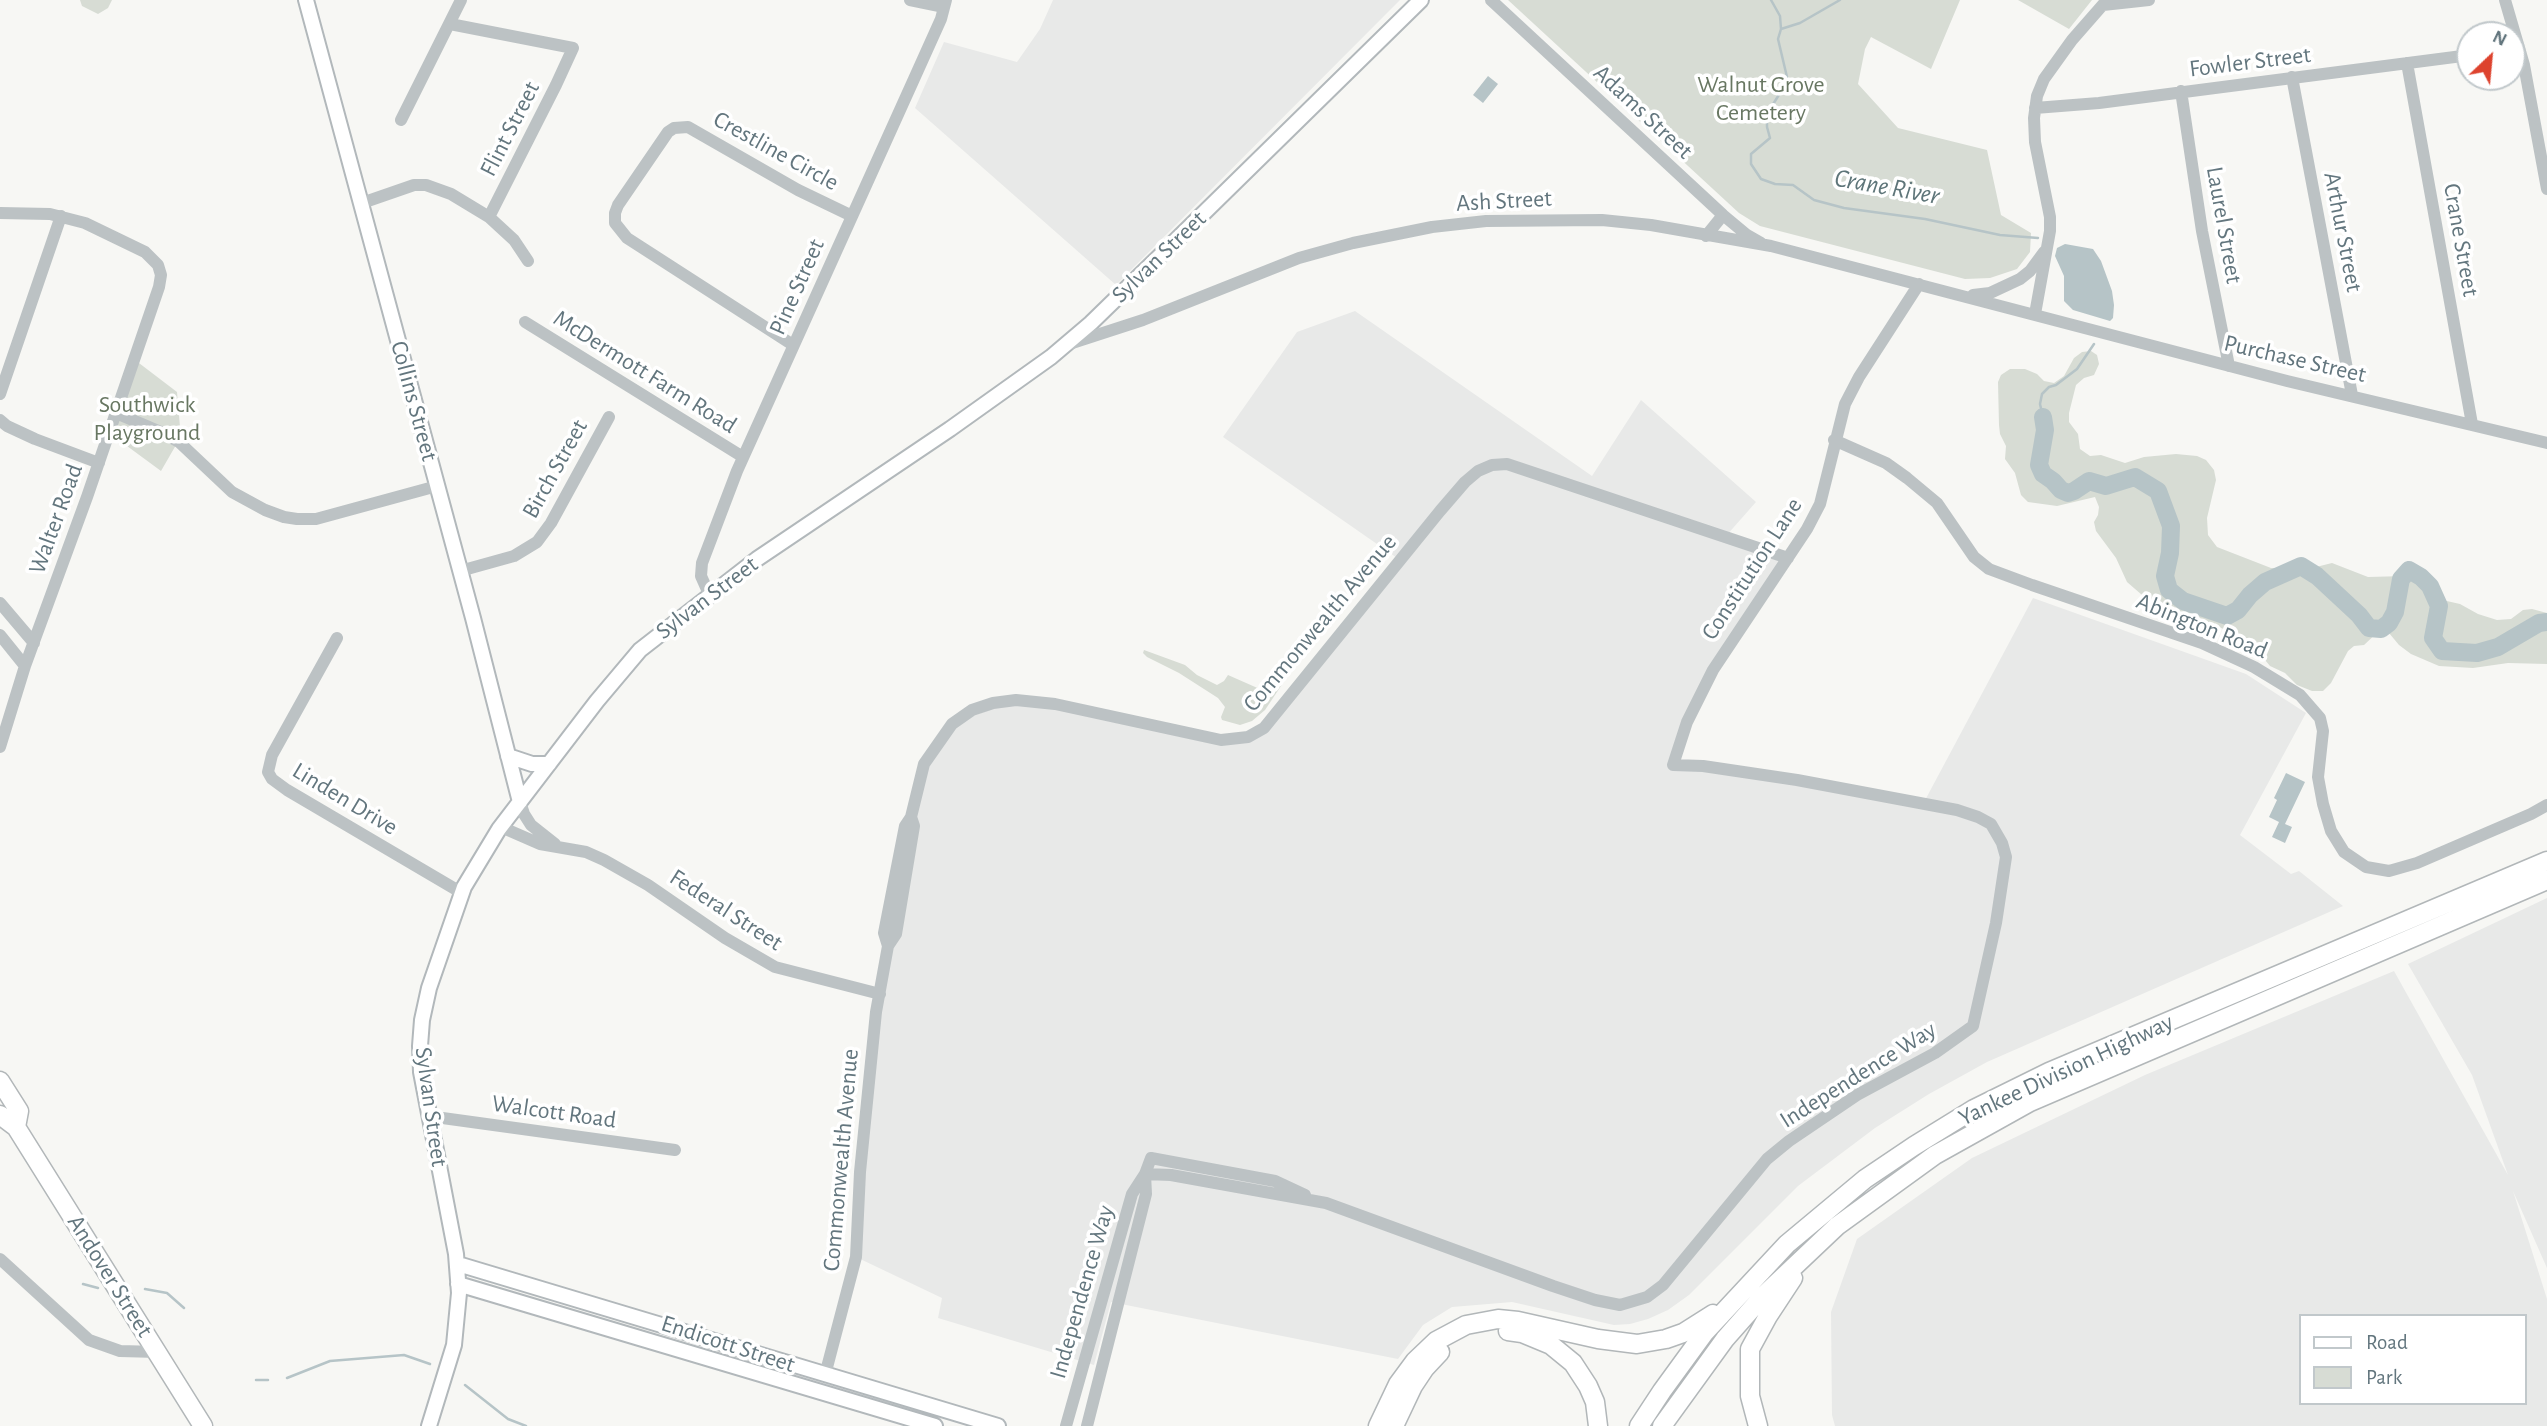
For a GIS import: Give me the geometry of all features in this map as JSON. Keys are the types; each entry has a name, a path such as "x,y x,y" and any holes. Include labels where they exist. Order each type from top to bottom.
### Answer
{"highway":[{"name":"Yankee Division Highway","path":"1639,1426 1684,1360 1738,1295 1787,1244 1865,1180 1974,1109 2049,1072 2547,861"},
{"name":"Yankee Division Highway","path":"1662,1426 1725,1339 1763,1296 1815,1247 1866,1204 1982,1127 2030,1102 2547,880"},
{"name":"Andover Street","path":"0,1081 19,1111 16,1127"},
{"name":"Andover Street","path":"0,1115 16,1127 203,1426"},
{"path":"1758,1426 1750,1396 1750,1349 1768,1316 1815,1247"},
{"path":"1378,1426 1398,1384 1415,1360 1436,1341 1466,1325 1498,1319 1518,1321 1598,1339 1637,1344 1683,1333 1738,1295"},
{"path":"1394,1426 1413,1386 1438,1354 1455,1341 1490,1331 1522,1333 1538,1338 1573,1363 1595,1402 1598,1426"}],"main road":[{"name":"Collins Street","path":"306,0 520,802"},
{"name":"Sylvan Street","path":"429,1426 454,1345 458,1264 421,1072 419,1046 422,1020 429,988 462,893 501,827 640,650 757,559 1006,390 1065,345 1164,252 1421,0"},
{"path":"508,756 532,764 549,764"},
{"name":"Endicott Street","path":"458,1264 566,1294 998,1426"},
{"name":"Endicott Street","path":"458,1284 936,1426"},
{"path":"457,1315 481,1290"},
{"path":"560,1314 566,1294"},
{"path":"821,1392 825,1375"}],"street":[{"path":"401,120 461,0"},
{"path":"909,0 945,3"},
{"name":"Adams Street","path":"1491,0 1724,215 1747,235 1771,246"},
{"path":"2035,314 2048,246 2050,217 2035,142 2037,96 2048,72 2105,3 2149,0"},
{"path":"2505,0 2509,21"},
{"name":"Pine Street","path":"709,594 701,576 702,564 743,457 915,79 945,3"},
{"name":"Flint Street","path":"362,204 414,185 426,185 451,194 489,217 573,48 450,23"},
{"name":"Fowler Street","path":"2035,108 2099,103 2456,57"},
{"name":"Crane Street","path":"2407,63 2472,424"},
{"name":"Arthur Street","path":"2292,77 2352,395"},
{"name":"Laurel Street","path":"2181,91 2202,231 2229,366"},
{"path":"2525,91 2547,189"},
{"name":"Crestline Circle","path":"793,345 627,238 615,223 618,205 668,132 681,127 694,129 798,190 852,216"},
{"path":"0,213 61,216 0,394"},
{"path":"1706,236 1724,215"},
{"name":"Walter Road","path":"0,747 25,666 99,463 161,275 158,265 145,252 85,223 61,216"},
{"path":"489,217 514,240 528,261"},
{"name":"Ash Street","path":"1065,345 1133,324 1299,258 1433,227 1518,219 1602,220 1651,225 1771,246 2035,314"},
{"name":"Ash Street","path":"1956,294 1990,293 2005,288 2030,271 2048,246"},
{"name":"Constitution Lane","path":"1673,765 1688,722 1713,670 1807,530 1820,504 1845,404 1859,377 1919,284"},
{"name":"Purchase Street","path":"2035,314 2229,366 2547,443"},
{"name":"McDermott Farm Road","path":"525,322 743,457"},
{"path":"116,413 171,437 232,492 284,517 316,519 437,485"},
{"name":"Birch Street","path":"460,571 514,556 537,542 551,523 608,417"},
{"path":"0,420 35,439 99,463"},
{"name":"Abington Road","path":"1834,440 1879,460 1907,478 1937,503 1974,557 1989,569 2202,643 2254,667 2300,695 2319,718 2323,731 2318,776 2331,831 2344,852 2366,867 2389,870 2417,863 2547,805"},
{"name":"Commonwealth Avenue","path":"825,1375 856,1257 860,1172 880,993 888,946 896,934 914,826 911,817 924,764 952,724 972,710 993,703 1016,700 1055,704 1221,740 1240,740 1264,728 1465,482 1478,471 1492,465 1507,464 1520,468 1788,558"},
{"path":"0,603 34,643"},
{"path":"0,635 25,666"},
{"name":"Linden Drive","path":"337,638 272,755 268,772 272,779 287,790 462,893"},
{"name":"Independence Way","path":"1145,1174 1171,1175 1326,1203 1595,1300 1620,1305 1647,1297 1663,1285 1774,1153 1867,1089 1935,1053 1973,1026 1996,923 2006,858 2002,843 1991,824 1956,810 1797,780 1703,766 1673,765"},
{"name":"Federal Street","path":"520,802 531,825 555,845"},
{"name":"Federal Street","path":"501,827 540,844 586,852 623,870 725,938 775,967 880,993"},
{"name":"Walcott Road","path":"428,1116 675,1150"},
{"name":"Independence Way","path":"1066,1426 1132,1194 1145,1174 1151,1158 1275,1181 1314,1201"},
{"name":"Independence Way","path":"1090,1422 1146,1194 1145,1174"},
{"path":"0,1259 89,1340 120,1351 158,1352"}],"shaded area":[{"path":"1053,0 1400,0 1116,285 915,108 944,42 1017,62 1040,29"},
{"path":"1488,76 1498,84 1483,103 1473,95"},
{"path":"2065,244 2093,249 2101,261 2112,291 2114,305 2113,318 2110,321 2073,310 2064,301 2064,276 2055,256 2057,248"},
{"path":"1355,311 1592,476 1641,400 1756,502 1726,536 1788,558 1731,642 1673,764 1923,804 2033,598 2246,674 2306,713 2240,835 2291,874 2299,871 2343,906 1987,1062 1929,1094 1875,1128 1798,1186 1689,1295 1668,1310 1648,1319 1614,1325 1512,1302 1452,1307 1423,1325 1398,1359 1111,1302 1094,1365 938,1318 942,1298 856,1257 876,1012 924,764 952,724 1016,700 1221,740 1264,728 1400,560 1223,437 1297,332"},
{"path":"2286,773 2305,782 2285,824 2292,827 2285,843 2272,837 2279,822 2269,817 2277,800 2274,798"},
{"path":"2547,898 2547,1268 2513,1191 2547,1299 2547,1426 1835,1426 1832,1415 1831,1312 1857,1239 1972,1158 2145,1075 2394,971 2508,1175 2472,1075 2408,964"}],"green space":[{"path":"80,0 112,0 108,8 98,14 82,6"},
{"name":"Walnut Grove Cemetery","path":"1508,0 1960,0 1931,69 1871,37 1865,49 1858,84 1898,128 1987,150 2001,215 2031,233 2030,252 2017,269 1990,278 1965,279 1760,226 1739,213"},
{"path":"2018,0 2092,0 2069,29"},
{"path":"2091,351 2097,355 2099,364 2094,375 2084,378 2076,385 2069,413 2069,422 2078,434 2080,449 2090,456 2101,455 2125,463 2144,457 2176,454 2197,456 2206,460 2214,470 2216,480 2207,518 2208,535 2217,547 2271,568 2299,563 2312,568 2332,563 2368,577 2405,576 2415,579 2438,599 2460,604 2497,620 2511,619 2523,610 2532,609 2547,613 2547,664 2508,663 2473,668 2439,666 2411,654 2389,633 2380,630 2364,645 2354,646 2348,651 2331,683 2323,691 2312,691 2297,685 2285,673 2270,666 2256,649 2235,634 2219,627 2200,626 2142,595 2127,582 2116,558 2096,531 2094,522 2099,507 2095,497 2057,506 2028,502 2021,495 2015,473 2005,459 2006,446 1999,425 1998,382 2001,375 2010,369 2025,369 2037,374 2044,381 2054,383 2064,376 2074,358 2082,352"},
{"name":"Southwick Playground","path":"135,360 177,392 180,427 176,445 161,471 108,432"},
{"path":"1144,650 1185,665 1197,675 1217,685 1228,675 1262,690 1286,666 1291,665 1293,668 1265,710 1252,721 1240,725 1222,720 1225,707 1218,698 1179,673 1147,657 1143,653"}],"waterway":[{"name":"Crane River","path":"1771,0 1780,16 1781,29 1778,39 1787,77 1767,114 1770,138 1751,154 1751,164 1761,179 1775,184 1793,185 1814,200 1844,208 1925,219 2000,235 2038,238"},
{"path":"1781,29 1800,23 1840,0"},
{"name":"Crane River","path":"2043,417 2040,404 2042,394 2077,369 2094,344"},
{"name":"Crane River","path":"2043,417 2045,430 2039,465 2043,474 2061,490 2068,493 2089,481 2106,486 2135,477 2158,491 2171,526 2170,553 2165,576 2169,590 2183,601 2227,616 2238,610 2265,582 2301,566 2317,576 2359,615 2369,628 2381,629 2389,623 2395,612 2401,579 2409,570 2430,586 2439,606 2433,638 2442,651 2477,653 2498,647 2539,623 2547,622"},
{"path":"83,1284 98,1288"},
{"path":"145,1289 167,1293 184,1308"},
{"path":"287,1378 330,1361 404,1355 430,1364"},
{"path":"256,1380 268,1380"},
{"path":"465,1385 508,1419 526,1426"}]}
